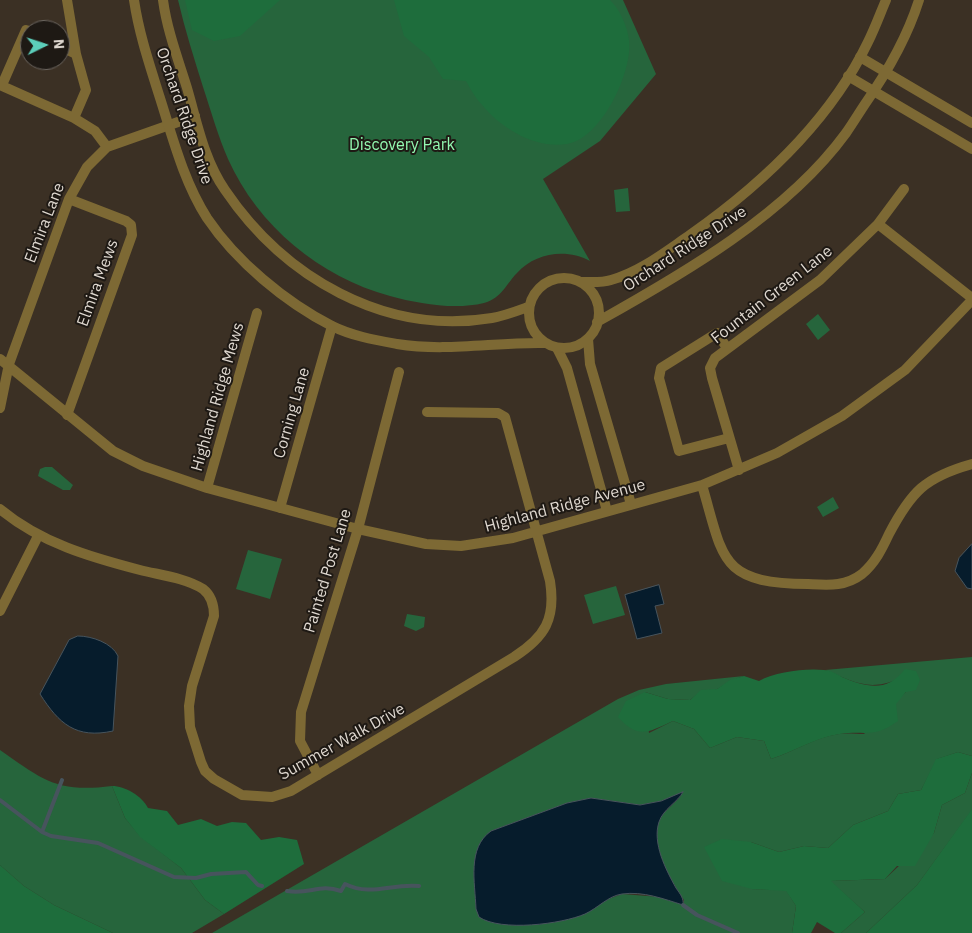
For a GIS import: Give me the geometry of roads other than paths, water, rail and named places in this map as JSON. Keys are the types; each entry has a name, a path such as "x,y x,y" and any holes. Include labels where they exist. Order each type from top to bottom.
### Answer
{"street":[{"path":"67,0 76,54 86,90 74,118"},
{"name":"Orchard Ridge Drive","path":"134,0 143,42 187,178 207,217 234,252 276,290 332,326 363,337 421,347 483,346 500,342 544,343"},
{"name":"Orchard Ridge Drive","path":"163,0 206,154 224,188 255,229 302,271 348,299 398,315 436,321 494,318 528,307"},
{"name":"Orchard Ridge Drive","path":"581,282 610,281 643,267 718,215 782,159 818,118 848,76 860,57 886,0"},
{"name":"Orchard Ridge Drive","path":"597,322 704,259 751,225 807,177 846,134 875,90 905,38 919,0"},
{"path":"20,43 1,85 74,118 94,131 107,147"},
{"path":"70,51 76,54"},
{"path":"860,57 972,123"},
{"path":"848,76 875,90 972,149"},
{"name":"Elmira Lane","path":"0,408 4,362 69,199 87,167 107,147 195,116"},
{"name":"Fountain Green Lane","path":"739,470 710,368 714,358 820,280 878,224 904,189"},
{"name":"Elmira Mews","path":"66,414 132,235 131,225 126,220 69,199"},
{"path":"878,224 972,299"},
{"path":"560,278 570,278 581,282 593,292 597,300 599,313 596,329 588,339 574,347 558,348 544,343 535,335 529,321 528,307 537,289 544,283 560,278"},
{"name":"Highland Ridge Avenue","path":"4,362 114,451 143,466 208,488 358,530 426,544 461,546 535,532 702,485 811,436 874,394 905,370 972,299"},
{"name":"Highland Ridge Mews","path":"208,488 257,313"},
{"name":"Corning Lane","path":"280,508 332,326"},
{"path":"727,348 717,333 661,368 659,378 679,451 729,438"},
{"path":"588,339 590,364 631,504"},
{"path":"558,348 567,368 608,511"},
{"name":"Painted Post Lane","path":"318,774 300,741 301,712 358,530 399,372"},
{"name":"Summer Walk Drive","path":"0,509 18,524 38,536 104,560 187,582 202,589 210,596 214,608 214,616 192,686 189,706 194,744 205,771 214,779 242,795 272,797 291,791 409,722 532,645 551,616 553,601 522,472 505,417 498,413 427,412"},
{"path":"702,485 719,545 728,562 741,574 760,580 831,586 846,583 861,575 876,560 901,510 913,493 930,480 972,464"},
{"path":"0,610 38,536"}],"water":[{"path":"972,544 972,589 967,588 955,571 959,558"},
{"path":"659,585 664,604 655,606 662,633 637,639 625,595"},
{"path":"78,636 101,641 111,647 118,656 113,731 89,733 70,727 54,714 40,694 69,640"},
{"path":"683,792 661,817 657,830 657,839 664,865 683,900 683,905 653,896 630,893 612,897 590,912 562,921 516,925 489,922 479,917 476,909 475,856 483,838 491,831 567,803 591,798 640,805 661,801"}],"waterway":[{"path":"42,832 62,780"},
{"path":"0,800 42,832 51,836 98,843 174,877 196,878 211,874 246,872 258,885 262,886"},
{"path":"287,891 302,892 327,888 341,891 345,884 355,888 373,890 399,886 419,886"},
{"path":"683,905 697,915 738,933"}],"park label":[{"name":"Discovery Park","path":"402,145"}]}
